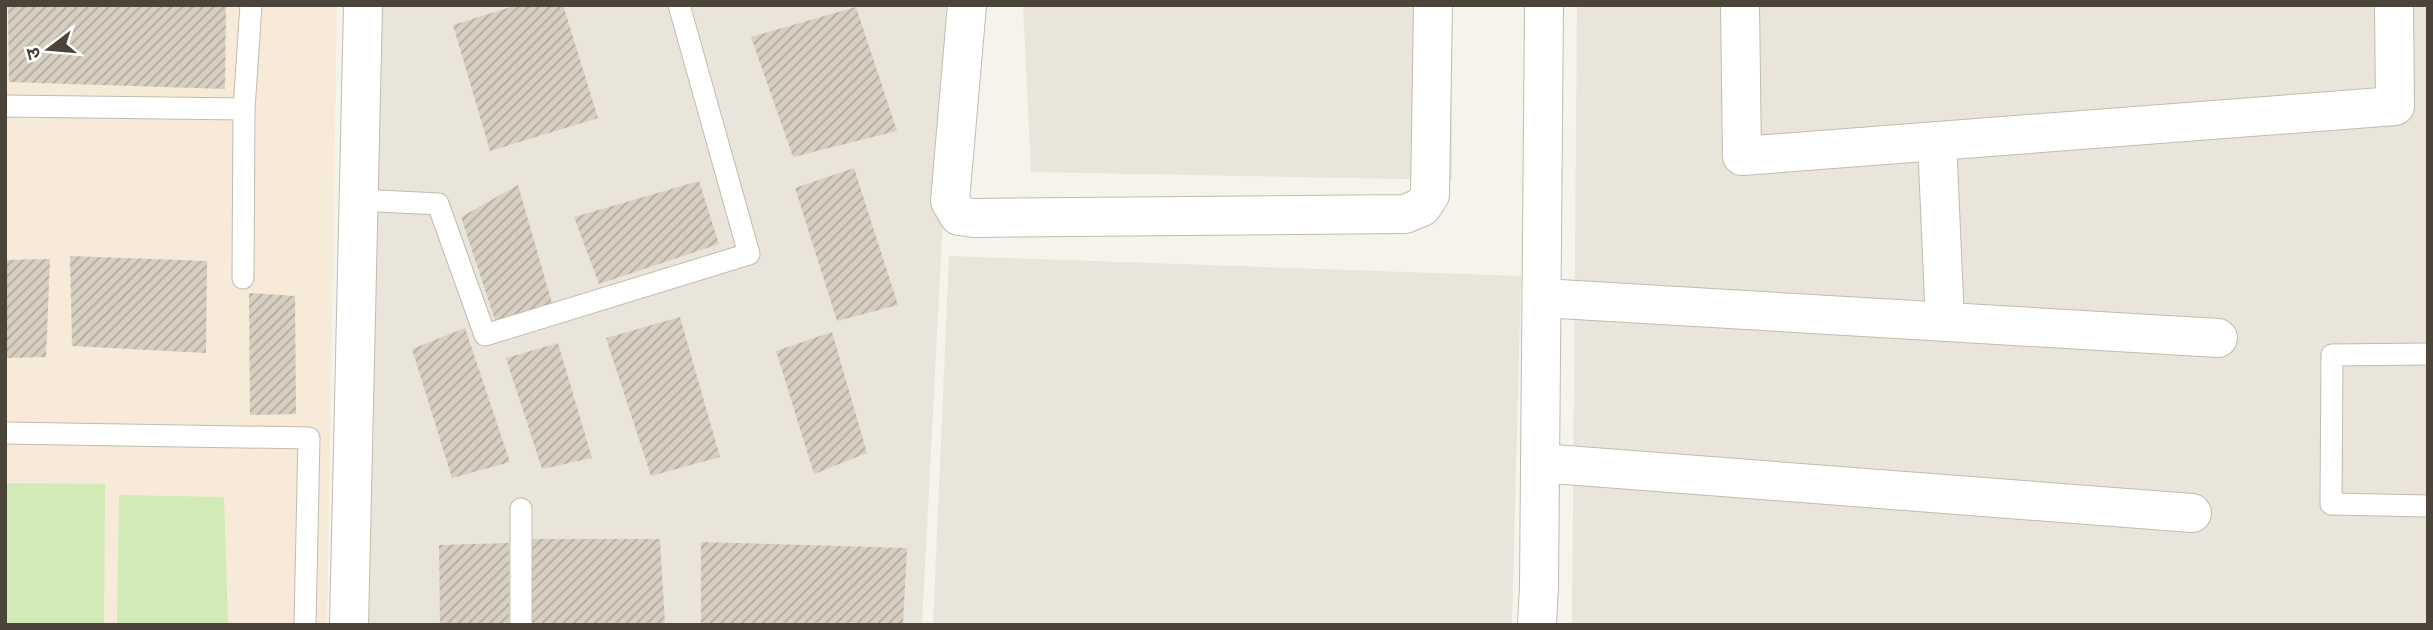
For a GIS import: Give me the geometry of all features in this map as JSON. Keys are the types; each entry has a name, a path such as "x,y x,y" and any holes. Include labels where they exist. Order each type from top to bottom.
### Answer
{"street":[{"path":"349,625 363,5"},
{"path":"967,5 950,201 959,216 988,218 1405,214 1422,207 1430,195 1433,5"},
{"path":"1537,625 1544,5"},
{"path":"1740,5 1742,156 2395,106 2394,5"},
{"path":"1937,141 1944,322"},
{"path":"1542,298 2218,338"},
{"path":"1540,463 2192,513"}],"lane":[{"path":"243,278 244,109 251,5"},
{"path":"358,200 438,204 485,335 749,254 679,5"},
{"path":"5,106 244,109"},
{"path":"2428,354 2332,355 2331,491 2331,504 2428,506"},
{"path":"5,433 309,438 305,625"},
{"path":"521,509 521,625"}],"shaded area":[{"path":"5,5 337,5 327,625 5,625"},
{"path":"379,5 954,5 922,625 364,625"},
{"path":"1023,5 1451,5 1452,180 1031,172"},
{"path":"1577,5 2428,5 2428,625 1572,625"},
{"path":"949,256 1521,276 1512,625 933,625"}],"green space":[{"path":"5,483 105,484 104,625 5,625"},
{"path":"119,495 224,497 228,625 117,625"}],"building":[{"path":"8,5 226,5 225,89 9,82"},
{"path":"517,5 563,5 598,118 490,151 453,25"},
{"path":"856,7 897,131 793,157 751,37"},
{"path":"854,168 898,305 837,321 795,188"},
{"path":"699,181 719,244 599,284 574,217"},
{"path":"518,185 552,303 496,323 461,217"},
{"path":"70,256 207,261 206,353 72,346"},
{"path":"50,259 46,357 5,358 5,260"},
{"path":"249,293 295,296 296,414 250,415"},
{"path":"680,317 720,457 651,476 606,338"},
{"path":"465,328 510,462 452,478 412,349"},
{"path":"832,332 867,453 814,474 776,351"},
{"path":"558,343 592,458 542,469 506,358"},
{"path":"530,539 660,539 665,625 532,625"},
{"path":"701,542 907,548 903,625 701,625"},
{"path":"509,543 509,625 440,625 439,545"}]}
